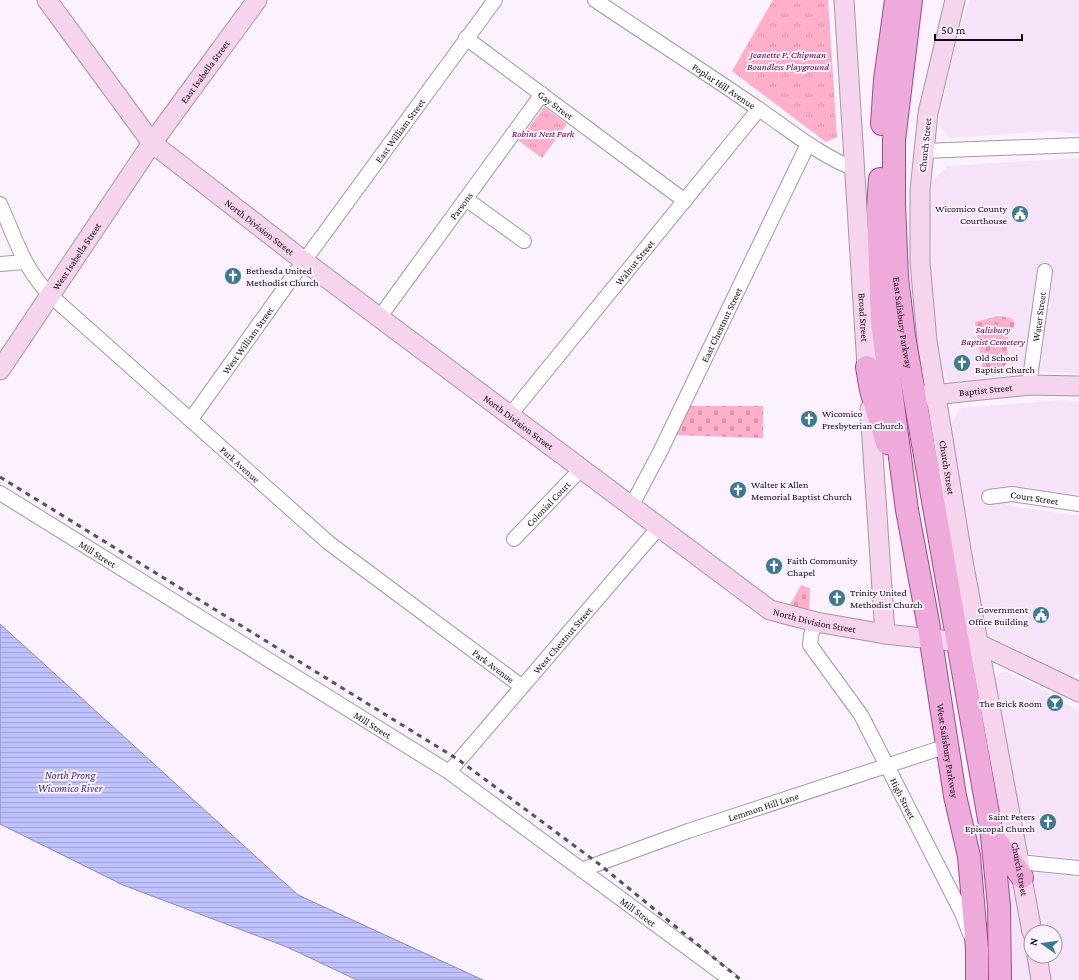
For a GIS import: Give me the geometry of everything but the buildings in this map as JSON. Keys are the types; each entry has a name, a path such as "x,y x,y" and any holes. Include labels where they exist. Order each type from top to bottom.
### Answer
{"main road":[{"name":"East Salisbury Parkway","path":"896,0 885,80 878,210 882,322 907,510 930,640"},
{"name":"East Salisbury Parkway","path":"911,0 894,140 894,204 898,284 904,336 925,396 957,642"},
{"path":"867,367 872,390 907,510"},
{"name":"West Salisbury Parkway","path":"930,640 955,796 968,856 977,949 977,980"},
{"path":"957,642 992,836 999,906 1000,980"},
{"path":"992,836 1021,869"}],"street":[{"name":"North Division Street","path":"47,0 152,143 379,318 632,505 770,610 816,622 885,634 930,640 979,644 1079,692"},
{"name":"East Isabella Street","path":"152,143 257,0"},
{"name":"East William Street","path":"304,261 495,0"},
{"name":"Poplar Hill Avenue","path":"595,0 808,144 835,161 855,169"},
{"name":"Broad Street","path":"844,0 881,598 885,634"},
{"name":"Church Street","path":"955,0 933,88 920,190 920,262 927,341 925,396 979,644 1031,924"},
{"name":"Gay Street","path":"466,38 685,201"},
{"name":"Parsons","path":"379,318 542,94"},
{"name":"Walnut Street","path":"510,415 759,110"},
{"name":"West Isabella Street","path":"0,370 152,143"},
{"name":"East Chestnut Street","path":"632,505 660,452 808,144"},
{"path":"924,151 1079,145"},
{"path":"466,199 524,240"},
{"name":"Park Avenue","path":"0,204 24,262 37,282 50,295 329,543 521,686"},
{"name":"West William Street","path":"191,419 304,261"},
{"path":"0,264 24,262"},
{"name":"Water Street","path":"1028,385 1045,271"},
{"name":"Baptist Street","path":"893,403 925,396 1028,385 1079,386"},
{"name":"Colonial Court","path":"514,539 582,468"},
{"name":"Mill Street","path":"0,494 449,772 731,980"},
{"name":"Court Street","path":"990,497 1012,494 1079,504"},
{"name":"West Chestnut Street","path":"449,772 521,686 660,526"},
{"name":"High Street","path":"816,622 811,635 810,645 817,657 835,678 862,715 962,913 977,949"},
{"name":"Lemmon Hill Lane","path":"581,870 688,830 887,767 947,746"},
{"path":"1021,869 1079,868"},
{"path":"1038,964 1041,980"}],"shaded area":[{"path":"969,0 1079,0 1079,134 1052,131 950,138 938,126 958,34"},
{"path":"1075,158 1079,159 1079,374 1021,371 1020,374 949,382 945,378 940,351 932,287 930,223 932,181 948,166"},
{"path":"1061,400 1079,402 1079,495 1009,485 1006,505 1079,516 1079,674 1076,673 1074,678 994,638 986,630 951,437 951,424 961,408"},
{"path":"1007,672 1063,700 1062,702 1079,711 1079,859 1030,854 1024,848 995,679 1000,673"},
{"path":"1009,871 1017,882 1024,924 1023,924 1023,964 1031,964 1034,980 1010,980 1013,949"},
{"path":"1038,872 1079,877 1079,980 1049,980 1046,964 1063,964 1063,924 1040,924 1033,879"}],"green space":[{"name":"Jeanette P. Chipman Boundless Playground","path":"773,0 828,0 837,137 826,142 732,71"},
{"name":"Robins Nest Park","path":"544,107 567,124 542,158 519,141"},
{"name":"Salisbury Baptist Cemetery","path":"998,316 1011,318 1015,324 1008,337 1007,363 999,371 983,372 975,322"},
{"path":"689,406 763,406 763,438 674,435"},
{"path":"801,585 810,588 809,611 789,607"}],"water":[{"name":"North Prong Wicomico River","path":"0,624 298,895 483,980 357,980 287,947 123,885 0,824"}],"railway":[{"path":"0,477 459,760 599,864 741,980"}],"place":[{"name":"Wicomico County Courthouse","path":"1020,214"},
{"name":"Bethesda United Methodist Church","path":"233,276"},
{"name":"Old School Baptist Church","path":"962,363"},
{"name":"Wicomico Presbyterian Church","path":"809,419"},
{"name":"Walter K Allen Memorial Baptist Church","path":"738,490"},
{"name":"Faith Community Chapel","path":"774,566"},
{"name":"Trinity United Methodist Church","path":"837,598"},
{"name":"Government Office Building","path":"1041,615"},
{"name":"The Brick Room","path":"1055,703"},
{"name":"Saint Peters Episcopal Church","path":"1048,822"}]}
